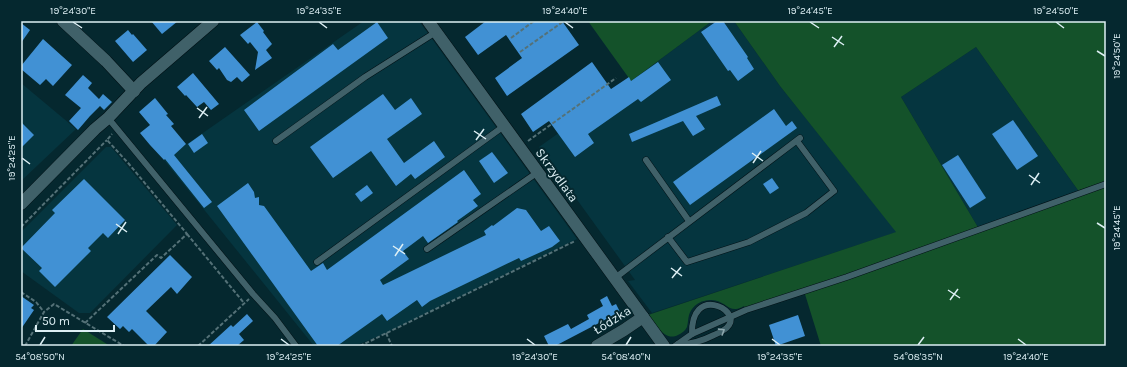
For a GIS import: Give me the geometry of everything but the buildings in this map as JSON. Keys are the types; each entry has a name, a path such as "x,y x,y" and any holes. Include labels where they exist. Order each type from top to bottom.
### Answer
{"street":[{"path":"63,21 106,61 134,90"},
{"path":"21,204 108,118 141,83 212,21"},
{"name":"Skrzydlata","path":"428,21 664,346"},
{"name":"Łódzka","path":"597,346 643,317"}],"lane":[{"path":"276,141 365,77 436,32"},
{"path":"108,118 253,294 275,318 296,346"},
{"path":"317,262 504,126"},
{"path":"615,278 668,237 689,221 798,140 834,191 806,212 749,242 687,262 668,237"},
{"path":"646,160 689,221"},
{"path":"427,249 538,172"},
{"path":"676,345 692,334 746,310 847,277 1106,184"},
{"path":"676,345 694,344 721,332 730,324 730,316 723,308 717,305 710,304 704,306 698,310 693,319 692,334"}],"path":[{"path":"511,38 534,21"},
{"path":"520,52 564,21"},
{"path":"520,147 616,78"},
{"path":"21,227 107,140"},
{"path":"187,234 244,303"},
{"path":"360,346 571,243 584,235"},
{"path":"21,292 36,302 44,312"},
{"path":"198,346 253,294"},
{"path":"25,346 44,312 54,304 124,346"},
{"path":"386,333 392,346"}],"shaded area":[{"path":"364,21 419,21 577,239 386,333 355,346 314,346 164,160"},
{"path":"712,21 734,21 780,86 897,232 652,313 628,281 635,280 539,147"},
{"path":"976,47 1080,193 979,229 901,97"},
{"path":"21,83 76,129 21,181"},
{"path":"106,147 111,147 177,225 90,313 79,313 21,271 21,232"}],"green space":[{"path":"588,21 712,21 631,81"},
{"path":"734,21 1106,21 1106,346 821,346 804,291 746,310 744,306 737,309 732,309 715,300 702,302 691,310 687,327 683,332 673,337 661,331 648,315 896,232 780,86","holes":["976,47 1080,193 979,229 901,97"]},
{"path":"83,329 110,346 71,346"}]}
